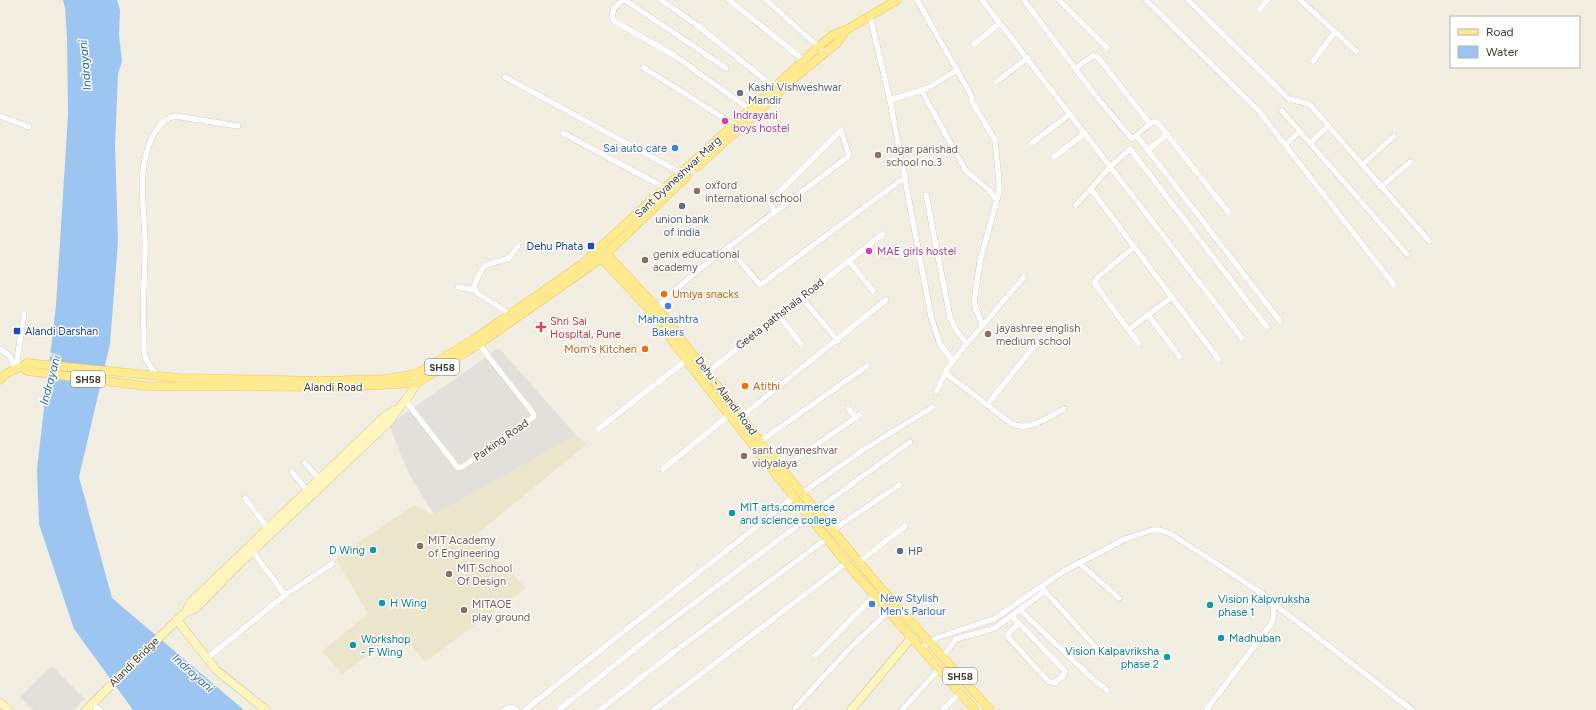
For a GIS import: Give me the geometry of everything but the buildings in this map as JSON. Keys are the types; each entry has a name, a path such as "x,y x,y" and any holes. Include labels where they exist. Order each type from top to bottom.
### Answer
{"main road":[{"name":"Sant Dyaneshwar Marg","path":"602,253 736,126 753,112 776,90 804,59 819,46 834,34 846,30 897,0"},
{"path":"776,90 810,66 837,43 846,30"},
{"name":"Alandi Road","path":"19,368 32,372 144,386 184,382 384,386 417,383 602,253"},
{"name":"Dehu - Alandi Road","path":"602,253 658,309 741,417 757,444 794,497 826,539 846,564 975,710"},
{"name":"Dehu - Alandi Road","path":"602,253 645,305 729,415 782,469 859,562 990,710"},
{"name":"SH58","path":"476,341 510,314 602,253"},
{"name":"Alandi Road","path":"316,384 371,380 416,374 435,362 476,341"},
{"name":"Alandi Road","path":"19,368 28,363 145,375 184,382"},
{"name":"SH58","path":"0,380 7,373 19,368"},
{"path":"416,374 417,383"},
{"name":"Alandi Bridge","path":"88,708 186,612 190,603 229,569 267,530 282,518 371,434 385,416 396,410 417,383"},
{"path":"174,623 225,678 266,710"},
{"path":"851,710 912,637"},
{"path":"0,704 9,710"}],"street":[{"path":"726,68 624,0 614,8 612,17 614,21 675,56 753,112"},
{"path":"661,0 697,25 776,90"},
{"path":"728,0 804,59 810,66"},
{"path":"766,0 825,53"},
{"path":"917,0 972,97 972,102 995,140 999,182 980,261 974,303 982,325"},
{"path":"982,0 1242,338"},
{"path":"1024,0 1132,139 1154,120 1157,122 1229,213"},
{"path":"1059,0 1106,48"},
{"path":"1146,0 1258,110 1286,144 1394,285"},
{"path":"1188,0 1289,99 1306,103 1429,241"},
{"path":"1259,10 1267,0"},
{"path":"1300,0 1356,51"},
{"path":"870,16 890,100 931,317 940,344 953,361"},
{"path":"974,44 999,24"},
{"path":"1313,61 1335,32"},
{"path":"1076,68 1094,55 1098,57 1150,124"},
{"path":"996,81 1028,58"},
{"path":"644,68 736,126"},
{"path":"890,100 921,90 957,70"},
{"path":"505,77 684,175"},
{"path":"921,90 966,171 989,190 996,199"},
{"path":"1282,111 1407,254"},
{"path":"1031,144 1070,114"},
{"path":"0,116 29,127"},
{"path":"158,377 148,363 144,351 142,307 145,248 143,182 147,150 160,125 169,117 175,116 238,126"},
{"path":"1310,142 1328,126"},
{"path":"658,309 667,296 728,247 849,156 841,130 770,201 774,212"},
{"path":"1286,144 1300,131"},
{"path":"1054,156 1085,133"},
{"path":"563,134 668,190"},
{"path":"1148,150 1168,134"},
{"path":"1137,136 1280,321"},
{"path":"1362,165 1394,136"},
{"path":"1076,205 1111,166 1130,149 1267,327"},
{"path":"1381,187 1410,162"},
{"path":"728,247 760,285 905,177"},
{"path":"1090,189 1133,248 1154,272 1219,360"},
{"path":"926,195 950,317 956,330 965,340 966,345"},
{"name":"Geeta pathshala Road","path":"700,378 883,234"},
{"path":"474,290 474,286 483,266 486,263 508,258 518,246"},
{"path":"1133,248 1097,278 1094,284 1139,344"},
{"path":"849,261 873,291"},
{"path":"936,392 953,361 1024,277"},
{"path":"458,287 474,290 479,295 510,314"},
{"path":"1128,330 1172,297"},
{"path":"802,298 838,341"},
{"path":"741,417 838,341 886,300"},
{"path":"19,368 17,360 24,314"},
{"path":"1148,315 1180,357"},
{"path":"779,316 801,344"},
{"path":"987,405 1043,335"},
{"name":"Parking Road","path":"405,400 458,468 462,467 532,418 534,416 533,413 476,341"},
{"path":"0,349 10,356 19,368"},
{"path":"598,429 694,355"},
{"path":"757,444 868,366"},
{"path":"946,372 1011,423 1022,427 1030,426 1064,409"},
{"path":"802,493 863,450 933,407"},
{"path":"782,469 858,417 848,408"},
{"path":"663,469 729,415"},
{"path":"816,510 910,442"},
{"path":"305,463 317,484"},
{"path":"292,472 306,494"},
{"path":"833,530 898,485"},
{"path":"525,710 794,497"},
{"path":"245,498 267,530"},
{"path":"559,710 657,631 809,517"},
{"path":"859,562 905,526"},
{"path":"921,648 930,641 952,632 987,623 1040,586 1079,563 1130,537 1152,530 1159,530 1171,534 1266,596 1271,602 1412,710"},
{"path":"600,710 674,652 826,539"},
{"path":"251,548 285,595"},
{"path":"1079,563 1119,598"},
{"path":"206,659 285,595 332,564"},
{"path":"654,710 846,564"},
{"path":"1040,586 1100,652"},
{"path":"943,657 956,639 990,631 1045,591"},
{"path":"816,656 874,596"},
{"path":"1206,710 1272,623 1275,616 1271,602"},
{"path":"1020,610 1094,680 1107,690"},
{"path":"795,708 849,649 888,612"},
{"path":"1012,616 1019,623 1064,669 1065,671 1063,676 1054,683 1048,681 1009,638 1008,634 1019,623"},
{"path":"902,710 939,669"},
{"path":"943,710 960,693"},
{"path":"504,710 512,707 517,710"},
{"path":"88,708 101,710"}],"shaded area":[{"path":"499,348 576,435 434,515 408,472 389,425"},
{"name":"MIT Academy of Engineering","path":"576,435 587,444 477,534 495,560 499,563 501,562 526,588 425,662 400,632 342,674 322,651 368,614 336,558 414,505 434,515"},
{"path":"52,666 85,699 74,710 33,710 20,697"}],"water":[{"name":"Indrayani","path":"63,0 117,0 120,10 119,35 122,61 118,74 115,145 118,241 110,344 79,477 112,598 244,710 133,710 74,629 39,524 37,469 56,305 68,115 67,38"}],"place":[{"name":"Kashi Vishweshwar Mandir","path":"740,93"},
{"name":"Indrayani boys hostel","path":"725,121"},
{"name":"Sai auto care","path":"675,148"},
{"name":"nagar parishad school no.3","path":"878,155"},
{"name":"oxford international school","path":"697,191"},
{"name":"union bank of india","path":"682,206"},
{"name":"Dehu Phata","path":"591,246"},
{"name":"MAE girls hostel","path":"869,251"},
{"name":"genix educational academy","path":"645,260"},
{"name":"Umiya snacks","path":"664,294"},
{"name":"Maharashtra Bakers","path":"668,306"},
{"name":"Shri Sai Hospital, Pune","path":"541,327"},
{"name":"Alandi Darshan","path":"17,331"},
{"name":"jayashree english medium school","path":"988,334"},
{"name":"Mom's Kitchen","path":"645,349"},
{"name":"Atithi","path":"745,386"},
{"name":"sant dnyaneshvar vidyalaya","path":"744,456"},
{"name":"MIT arts,commerce and science college","path":"732,513"},
{"name":"MIT Academy of Engineering","path":"420,546"},
{"name":"D Wing","path":"373,550"},
{"name":"HP","path":"900,551"},
{"name":"MIT School Of Design","path":"449,574"},
{"name":"H Wing","path":"382,603"},
{"name":"New Stylish Men's Parlour","path":"872,604"},
{"name":"Vision Kalpvruksha phase 1","path":"1210,605"},
{"name":"MITAOE play ground","path":"464,610"},
{"name":"Madhuban","path":"1221,638"},
{"name":"Workshop - F Wing","path":"353,645"},
{"name":"Vision Kalpavriksha phase 2","path":"1167,657"}]}
